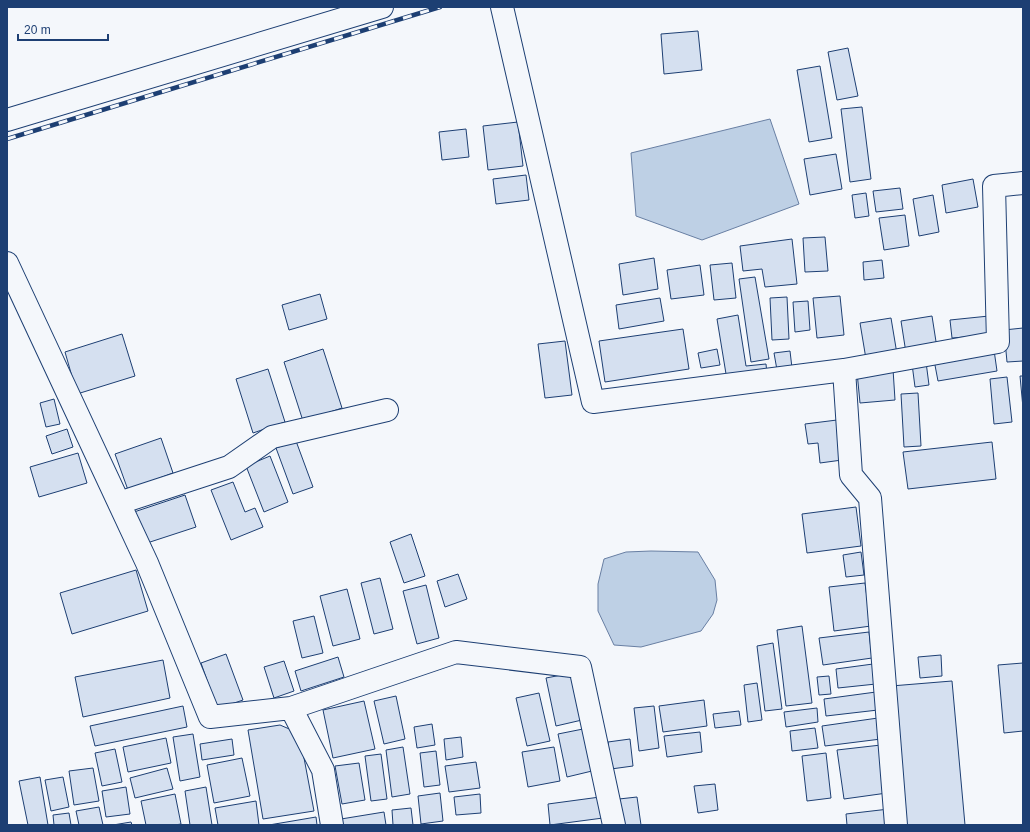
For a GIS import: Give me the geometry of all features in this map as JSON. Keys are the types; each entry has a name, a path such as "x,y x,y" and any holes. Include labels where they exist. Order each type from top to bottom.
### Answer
{"street":[{"path":"7,120 382,7"},
{"path":"502,7 593,402 844,370 998,342 994,186 1023,183"},
{"path":"7,263 147,563 210,717 291,708 456,652 580,667 614,825"},
{"path":"844,370 851,475 870,498 896,825"},
{"path":"119,503 229,467 272,437 387,410"},
{"path":"291,708 323,770 332,825"}],"water":[{"path":"770,119 799,204 702,240 636,216 631,153"},
{"path":"626,552 698,552 715,580 717,600 713,614 701,631 641,647 614,645 598,611 598,584 604,559"}],"building":[{"path":"698,31 702,70 664,74 661,34"},
{"path":"848,48 858,96 837,100 828,52"},
{"path":"820,66 832,138 809,142 797,70"},
{"path":"862,107 871,179 850,182 841,109"},
{"path":"518,122 523,166 488,170 483,126"},
{"path":"466,129 469,157 442,160 439,132"},
{"path":"836,154 842,189 810,195 804,159"},
{"path":"526,175 529,200 496,204 493,179"},
{"path":"973,179 978,207 946,213 942,185"},
{"path":"900,188 903,209 876,212 873,191"},
{"path":"866,193 869,216 855,218 852,195"},
{"path":"933,195 939,232 919,236 913,199"},
{"path":"905,215 909,246 884,250 879,218"},
{"path":"825,237 828,271 805,272 803,238"},
{"path":"792,239 797,284 765,287 762,269 743,271 740,246"},
{"path":"654,258 658,289 623,295 619,264"},
{"path":"882,260 884,278 864,280 863,262"},
{"path":"732,263 736,298 714,300 710,265"},
{"path":"700,265 704,295 671,299 667,270"},
{"path":"755,277 769,359 751,362 739,279"},
{"path":"320,294 327,319 289,330 282,305"},
{"path":"840,296 844,335 817,338 813,298"},
{"path":"787,297 789,339 772,340 770,298"},
{"path":"660,298 664,321 619,329 616,305"},
{"path":"808,301 810,330 795,332 793,302"},
{"path":"738,315 746,366 766,364 767,374 727,380 717,319"},
{"path":"932,316 937,348 906,353 901,321"},
{"path":"989,316 991,335 952,338 950,320"},
{"path":"891,318 897,354 866,359 860,323"},
{"path":"1023,328 1023,361 1007,362 1004,330"},
{"path":"683,329 689,369 605,382 599,341"},
{"path":"122,334 135,376 77,394 65,352"},
{"path":"565,341 572,395 545,398 538,344"},
{"path":"323,349 342,408 303,421 284,362"},
{"path":"717,349 720,365 701,368 698,353"},
{"path":"994,350 997,371 938,381 934,360"},
{"path":"790,351 792,368 777,370 774,353"},
{"path":"926,362 929,385 915,387 912,364"},
{"path":"268,369 285,422 253,433 236,379"},
{"path":"893,369 895,400 860,403 857,372"},
{"path":"1020,376 1023,376 1023,408"},
{"path":"1007,377 1012,422 994,424 990,379"},
{"path":"918,393 921,446 904,447 901,394"},
{"path":"54,399 60,424 46,427 40,403"},
{"path":"837,420 842,460 820,463 818,443 808,444 805,424"},
{"path":"67,429 73,447 52,454 46,436"},
{"path":"161,438 173,473 128,490 115,454"},
{"path":"296,441 313,487 293,494 276,448"},
{"path":"992,442 996,479 908,489 903,452"},
{"path":"78,453 87,483 39,497 30,467"},
{"path":"270,456 288,502 264,512 246,466"},
{"path":"233,482 245,512 255,508 263,527 231,540 211,490"},
{"path":"185,495 196,527 144,544 134,512"},
{"path":"856,507 861,546 807,553 802,514"},
{"path":"411,534 425,576 404,583 390,542"},
{"path":"861,552 864,575 846,577 843,555"},
{"path":"136,570 148,611 72,634 60,593"},
{"path":"458,574 467,599 445,607 437,581"},
{"path":"380,578 393,629 374,634 361,583"},
{"path":"865,583 871,626 834,631 829,587"},
{"path":"426,585 439,638 417,644 403,591"},
{"path":"347,589 360,639 333,646 320,596"},
{"path":"314,616 323,653 302,658 293,621"},
{"path":"802,626 812,703 786,706 777,630"},
{"path":"869,632 872,658 823,665 819,638"},
{"path":"773,643 782,709 765,711 757,646"},
{"path":"226,654 243,700 217,709 201,663"},
{"path":"941,655 942,676 920,678 918,657"},
{"path":"338,657 344,677 301,691 295,671"},
{"path":"163,660 170,698 83,717 75,677"},
{"path":"284,661 294,691 274,698 264,667"},
{"path":"1023,663 1023,731 1004,733 998,665"},
{"path":"873,664 876,684 838,688 836,669"},
{"path":"572,673 582,720 556,726 546,678"},
{"path":"829,676 831,694 819,695 817,677"},
{"path":"952,681 965,825 904,825 891,686"},
{"path":"757,683 762,720 748,722 744,685"},
{"path":"876,692 878,710 826,716 824,699"},
{"path":"539,693 550,741 527,746 516,698"},
{"path":"396,696 405,739 384,744 374,701"},
{"path":"704,700 707,726 663,732 659,706"},
{"path":"364,701 375,749 333,758 323,710"},
{"path":"183,706 187,727 95,746 90,726"},
{"path":"654,706 659,748 639,751 634,708"},
{"path":"817,708 818,722 786,727 784,712"},
{"path":"739,711 741,725 715,728 713,714"},
{"path":"878,718 881,739 825,746 822,726"},
{"path":"432,724 435,745 417,748 414,727"},
{"path":"280,725 294,731 301,742 314,811 263,819 248,730"},
{"path":"815,728 818,748 792,751 790,731"},
{"path":"583,729 592,771 567,777 558,734"},
{"path":"700,732 702,752 667,757 664,736"},
{"path":"193,734 200,777 180,781 173,737"},
{"path":"461,737 463,757 446,760 444,739"},
{"path":"166,738 171,763 128,772 123,747"},
{"path":"232,739 234,755 202,760 200,744"},
{"path":"630,739 633,766 611,769 608,742"},
{"path":"881,745 887,793 844,799 837,750"},
{"path":"403,747 410,794 392,797 386,750"},
{"path":"554,747 560,781 528,787 522,752"},
{"path":"115,749 122,782 102,786 95,753"},
{"path":"436,751 440,785 424,787 420,753"},
{"path":"826,753 831,798 807,801 802,756"},
{"path":"381,754 387,799 371,801 365,756"},
{"path":"242,758 250,796 214,803 207,765"},
{"path":"476,762 480,788 449,792 445,766"},
{"path":"359,763 365,800 342,804 335,766"},
{"path":"93,768 99,801 74,805 69,771"},
{"path":"167,768 173,789 135,798 130,778"},
{"path":"40,777 48,825 28,825 19,781"},
{"path":"63,777 69,807 51,811 45,780"},
{"path":"715,784 718,810 698,813 694,786"},
{"path":"126,787 130,814 106,817 102,791"},
{"path":"206,787 212,825 190,825 185,791"},
{"path":"440,793 443,821 421,824 418,796"},
{"path":"175,794 181,824 146,825 141,801"},
{"path":"480,794 481,813 456,815 454,797"},
{"path":"600,797 603,818 550,825 548,804"},
{"path":"637,797 641,825 622,825 619,799"},
{"path":"256,801 259,825 218,825 215,808"},
{"path":"99,807 103,825 79,825 76,811"},
{"path":"411,808 413,825 393,825 392,810"},
{"path":"889,809 891,825 847,825 846,814"},
{"path":"384,812 386,825 342,825 341,819"},
{"path":"69,813 71,825 54,825 53,815"},
{"path":"316,817 317,825 269,825"},
{"path":"131,822 132,825 113,825"}],"railway":[{"path":"7,139 440,7"}]}
